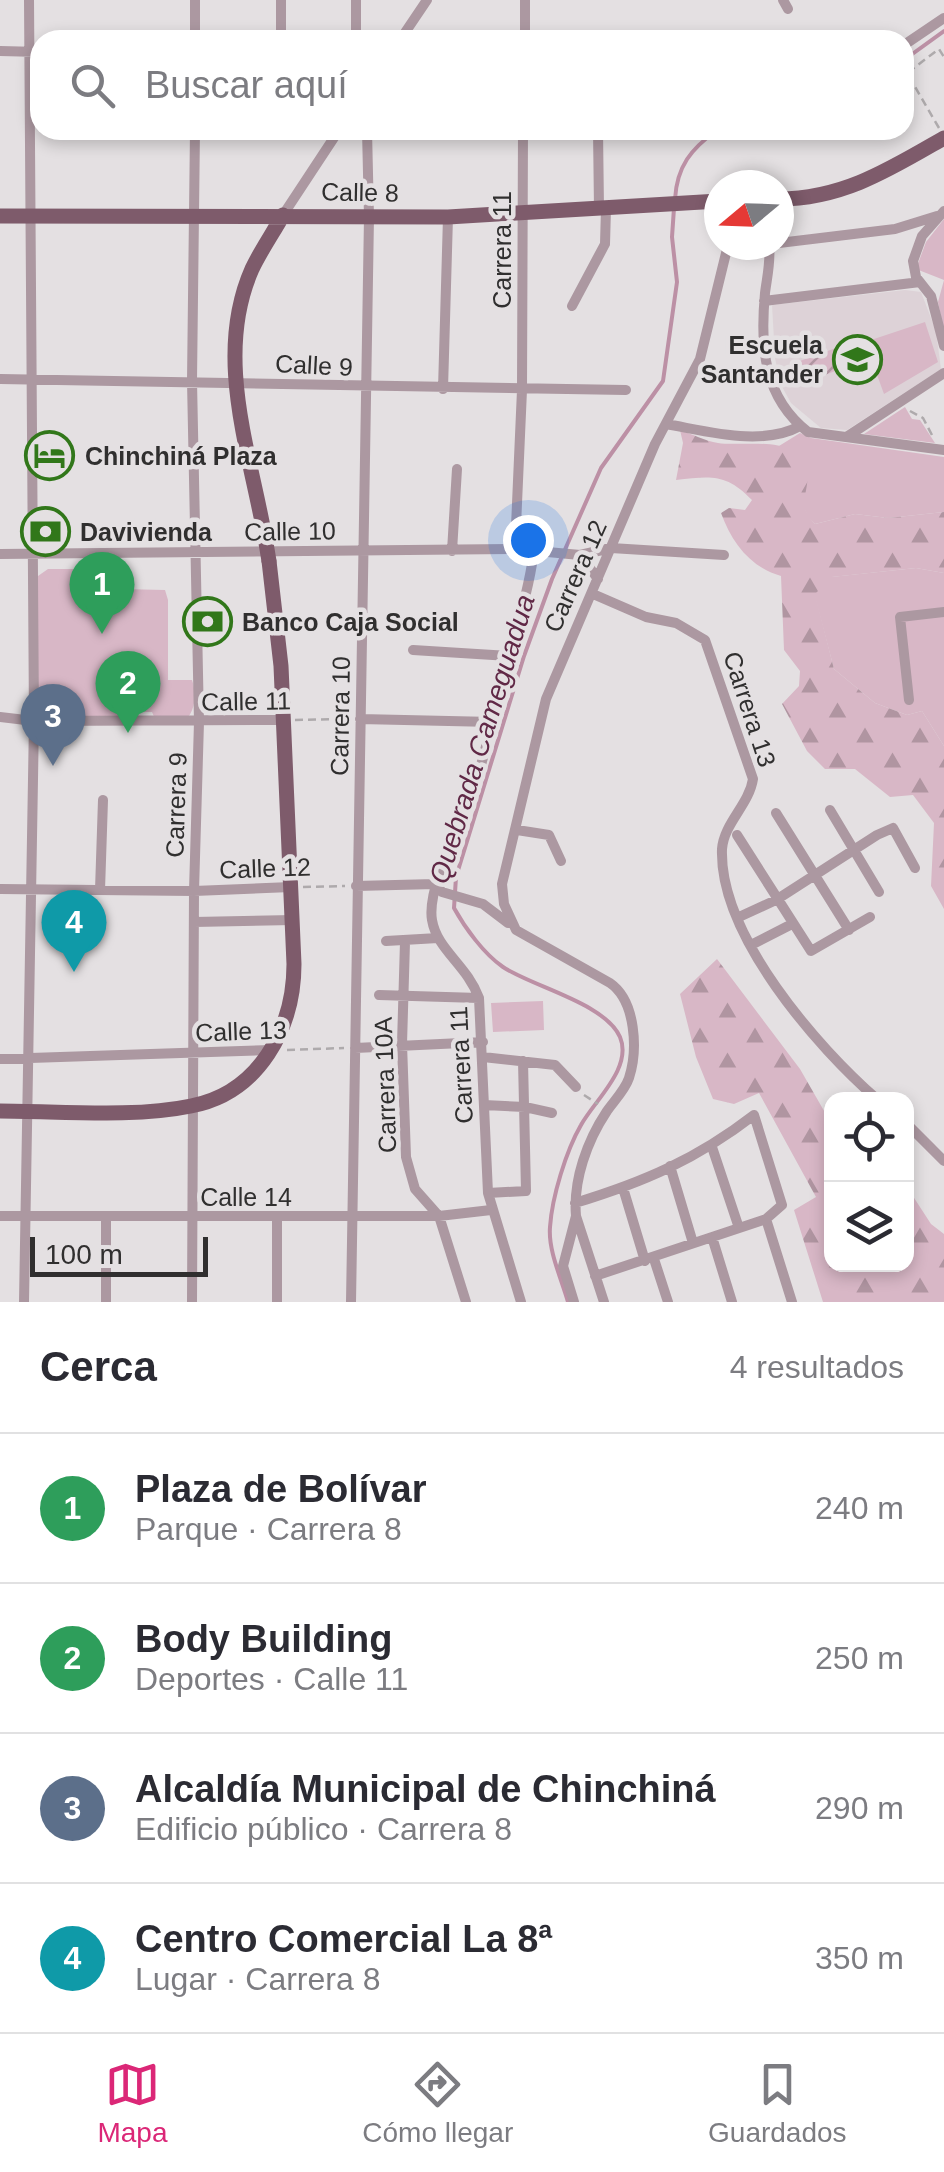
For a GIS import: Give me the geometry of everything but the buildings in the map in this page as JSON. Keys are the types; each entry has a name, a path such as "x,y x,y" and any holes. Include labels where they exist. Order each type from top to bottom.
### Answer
{"main road":[{"path":"794,197 851,188 892,170 944,138"},
{"name":"Calle 8","path":"0,216 448,218 704,202"},
{"path":"0,1112 193,1106 238,1086 260,1066 272,1050 292,1001 291,887 277,617 233,350 252,270 283,215"}],"street":[{"path":"29,0 32,30"},
{"path":"195,0 195,30"},
{"path":"281,0 281,30"},
{"path":"356,0 356,30"},
{"path":"407,30 427,0"},
{"path":"524,0 525,30"},
{"path":"914,38 944,18"},
{"path":"0,50 30,52"},
{"path":"24,1302 34,721 32,140"},
{"name":"Carrera 9","path":"192,1302 199,722 192,381 195,140"},
{"path":"283,215 333,140"},
{"name":"Carrera 10","path":"351,1302 367,140"},
{"name":"Carrera 11","path":"515,550 522,390 524,140"},
{"path":"572,306 606,244 599,140"},
{"path":"794,241 895,229 940,214"},
{"path":"940,214 916,249 913,270 931,296 944,346"},
{"path":"443,389 448,218"},
{"name":"Carrera 12","path":"516,930 508,915 502,884 546,699 568,641 593,594 666,424 700,359 724,260"},
{"path":"768,260 764,301 769,383 782,406 804,429"},
{"path":"764,301 920,282"},
{"path":"847,437 944,373"},
{"name":"Calle 9","path":"0,379 626,390"},
{"path":"666,424 761,436 804,429 944,450"},
{"path":"452,551 457,469"},
{"name":"Calle 10","path":"0,554 515,550 575,554 610,548 724,555"},
{"path":"386,942 438,938 432,920 438,888 493,722 528,592 534,551"},
{"path":"575,554 598,579"},
{"name":"Carrera 13","path":"593,594 623,609 676,623 700,635 716,664 754,779 748,800 722,848 738,917 785,1002 870,1092"},
{"path":"909,700 900,617 944,616"},
{"path":"414,650 510,656"},
{"name":"Calle 11","path":"0,718 284,720"},
{"path":"360,719 493,722"},
{"path":"100,890 103,800"},
{"path":"830,810 879,892"},
{"path":"776,814 849,930"},
{"path":"738,917 776,900 892,828 915,868"},
{"path":"516,830 549,835 561,860"},
{"path":"737,835 810,951 870,917"},
{"path":"356,886 438,888 483,904 516,930 619,989 628,1008 632,1057 628,1082 592,1138 577,1183 575,1203 604,1302"},
{"name":"Calle 12","path":"0,889 194,891 291,887"},
{"path":"194,922 292,920"},
{"path":"751,945 792,924"},
{"name":"Carrera 11","path":"438,938 472,978 479,998 488,1193 521,1302"},
{"name":"Carrera 10A","path":"405,942 402,1044 409,1176 421,1199 439,1216 466,1302"},
{"path":"380,995 479,998"},
{"path":"355,1048 483,1042"},
{"name":"Calle 13","path":"0,1059 272,1050"},
{"path":"483,1057 555,1065 576,1088"},
{"path":"488,1193 526,1191 523,1061"},
{"path":"484,1105 525,1106 552,1113"},
{"path":"575,1203 640,1183 712,1147 754,1115 782,1205 766,1219 596,1276"},
{"path":"914,1131 944,1161"},
{"path":"712,1147 739,1228"},
{"path":"670,1166 693,1243"},
{"path":"623,1188 668,1302"},
{"name":"Calle 14","path":"0,1216 439,1216 491,1210"},
{"path":"276,1302 277,1216"},
{"path":"574,1302 563,1266 576,1216"},
{"path":"106,1217 106,1302"},
{"path":"766,1219 792,1302"},
{"path":"712,1237 732,1302"},
{"path":"565,1259 577,1254 590,1258"}],"path":[{"path":"914,68 939,49 944,57"},
{"path":"914,85 936,122 944,117"},
{"path":"902,401 914,416 923,418 944,450"},
{"name":"Calle 11","path":"284,720 360,719"},
{"name":"Calle 12","path":"291,887 356,886"},
{"name":"Calle 13","path":"272,1050 355,1048"}],"shaded area":[{"name":"Escuela Santander","path":"905,290 921,292 936,331 941,369 847,430 821,428 791,403 780,383 772,305"}],"green space":[{"path":"944,219 944,280 916,269 926,242"},
{"path":"944,280 944,332 938,302"},
{"path":"925,322 938,362 884,394 865,342"},
{"path":"858,340 866,359 807,382 800,361"},
{"path":"905,407 912,419 920,420 935,443 864,434"},
{"path":"680,430 718,443 770,444 795,452 807,472 804,504 815,524 855,514 888,518 944,512 944,573 916,568 832,577 815,594 834,669 875,703 907,715 922,711 944,746 944,909 931,886 934,823 913,795 890,797 855,769 825,769 807,751 782,704 799,686 800,671 784,650 781,576 760,567 744,552 721,513 729,508 745,510 752,500 734,485 717,478 676,480 683,443"},
{"path":"800,433 811,438 944,457 944,512 888,518 855,514 815,524 808,517 779,446"},
{"path":"916,568 944,573 944,746 922,711 907,715 875,703 834,669 814,593 831,577"},
{"path":"48,569 78,569 79,588 165,590 168,680 192,680 195,699 188,717 155,719 152,712 128,712 122,720 43,718 36,703 38,576"},
{"path":"717,959 800,1069 824,1111 824,1272 914,1272 914,1198 931,1224 944,1234 944,1302 823,1302 794,1210 816,1197 759,1093 734,1104 713,1099 696,1057 680,994"},
{"path":"543,1001 544,1030 493,1032 491,1003"}],"waterway":[{"name":"Quebrada Cameguadua","path":"914,53 944,31"},
{"name":"Quebrada Cameguadua","path":"675,199 687,159 705,140"},
{"name":"Quebrada Cameguadua","path":"568,1302 551,1246 554,1202 575,1136 617,1072 623,1049 620,1037 600,1015 503,967 489,955 454,908 456,877 524,656 552,579 601,468 663,381 677,282 672,237 674,208"}],"place":[{"name":"Escuela Santander","path":"858,359"},
{"name":"Chinchiná Plaza","path":"50,456"},
{"name":"Davivienda","path":"45,532"},
{"name":"Banco Caja Social","path":"207,622"},
{"name":"Plaza de Bolívar","path":"102,634"},
{"name":"Body Building","path":"128,733"},
{"name":"Alcaldía Municipal de Chinchiná","path":"53,766"},
{"name":"Centro Comercial La 8ª","path":"74,972"}]}
